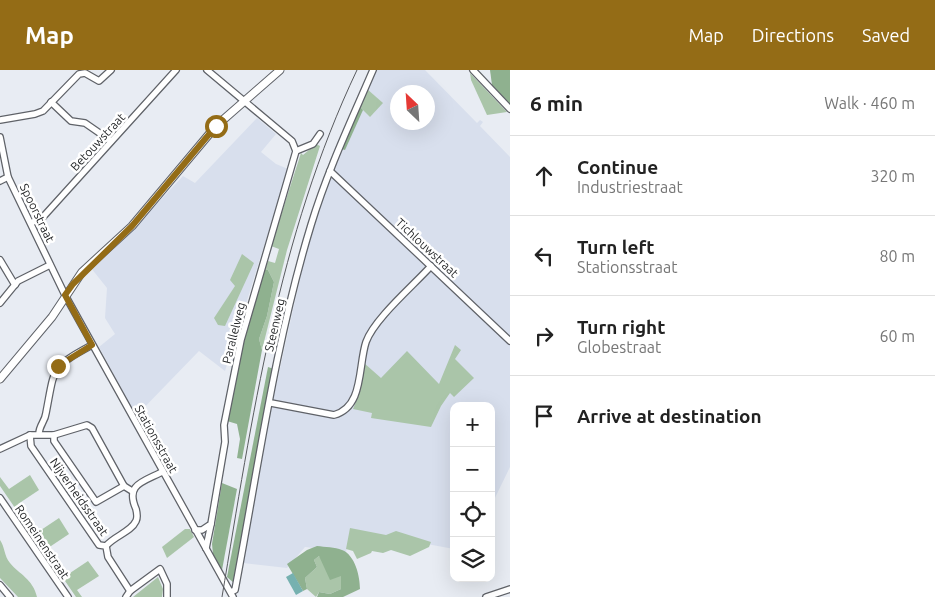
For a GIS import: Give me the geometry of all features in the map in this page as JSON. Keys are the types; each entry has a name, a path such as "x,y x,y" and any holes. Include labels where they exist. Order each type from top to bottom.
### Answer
{"street":[{"path":"0,120 43,111 80,74 85,73 99,81 111,70"},
{"name":"Betouwstraat","path":"31,223 43,217 176,70"},
{"path":"208,70 292,141 296,151 312,144 320,134"},
{"path":"0,380 52,317 82,272 132,226 201,141 280,70"},
{"name":"Steenweg","path":"232,595 235,590 285,325 297,277 311,226 330,171 373,70"},
{"path":"473,70 510,109"},
{"path":"51,102 71,121 85,123 97,133 106,135 111,141"},
{"name":"Spoorstraat","path":"0,137 8,177 65,295"},
{"name":"Parallelweg","path":"206,548 225,442 224,424 241,340 296,151"},
{"name":"Tichlouwstraat","path":"330,171 510,341"},
{"path":"0,181 8,177"},
{"path":"0,260 15,285"},
{"path":"0,303 18,281 50,265"},
{"path":"271,403 334,415 344,412 354,399 369,334 432,266"},
{"name":"Stationsstraat","path":"65,295 232,595"},
{"path":"38,434 39,426 45,419 55,371 62,361 92,345"},
{"path":"0,449 30,435 54,435 87,425 92,428 124,486 132,491"},
{"name":"Nijverheidsstraat","path":"30,435 31,446 99,545 106,546 108,557 130,591"},
{"path":"54,435 54,441 96,502 99,503 124,486"},
{"path":"106,546 110,540 136,522 138,516 131,496 136,485 162,472"},
{"name":"Romeinenstraat","path":"0,498 39,551 68,597"},
{"path":"195,530 202,530 211,524"},
{"path":"126,597 130,591 160,569 167,584 167,597"},
{"path":"0,585 10,597"},
{"path":"486,597 510,589"}],"shaded area":[{"path":"376,70 425,70 477,123 480,120 483,122 480,126 510,157 510,467 495,498 495,402 450,402 450,548 351,530 346,552 305,547 287,568 243,563 267,427 315,211"},
{"path":"257,118 276,134 261,152 276,164 288,169 225,371 199,351 136,416 99,347 115,334 105,318 107,288 91,268 112,251 183,176 195,183"}],"green space":[{"path":"490,70 510,70 510,104 492,85"},
{"path":"470,73 507,112 487,115 471,80"},
{"path":"367,89 383,103 370,117 360,107"},
{"path":"360,107 363,110 345,150 341,149"},
{"path":"316,144 320,146 287,250 262,350 259,339 267,316 274,282 268,270 265,269 268,261 275,263 279,249 271,246 301,153 303,155"},
{"path":"242,254 254,263 225,326 218,325 214,318 235,286 230,280"},
{"path":"265,269 268,270 274,282 267,316 259,339 262,350 242,459 237,458 240,439 237,424 227,421 244,341"},
{"path":"455,345 461,350 455,359 474,378 454,397 450,393 441,406 431,427 371,418 372,413 353,409 358,397 364,363 381,378 407,351 439,384"},
{"path":"268,367 274,369 234,583 227,577"},
{"path":"30,475 39,490 18,504 38,532 59,518 69,534 48,548 67,575 88,561 99,576 77,590 82,597 76,597 0,486 0,477 9,489"},
{"path":"222,483 237,489 222,570 213,554 212,544"},
{"path":"350,528 386,535 396,531 431,542 429,547 410,556 391,550 383,553 372,551 357,559 353,551 346,549"},
{"path":"185,529 190,529 194,537 167,558 162,547"},
{"path":"0,540 8,560 29,581 37,597 18,597 0,578"},
{"path":"317,546 336,548 350,556 356,566 360,589 343,597 317,597 319,592 330,594 341,589 341,576 330,580 319,556 314,560 317,567 305,578 307,589 303,591 287,564 307,550"},
{"path":"319,556 341,576 341,589 330,594 319,592 316,597 307,589 305,578 317,567 314,560"},
{"path":"158,577 163,589 162,597 133,597"}],"water":[{"path":"293,573 303,591 296,595 286,577"}],"railway":[{"path":"222,597 257,395 287,262 307,197 330,133 357,70"}],"route":[{"path":"58,366 62,361 92,345 65,295 82,272 132,226 201,141 216,126"}]}
